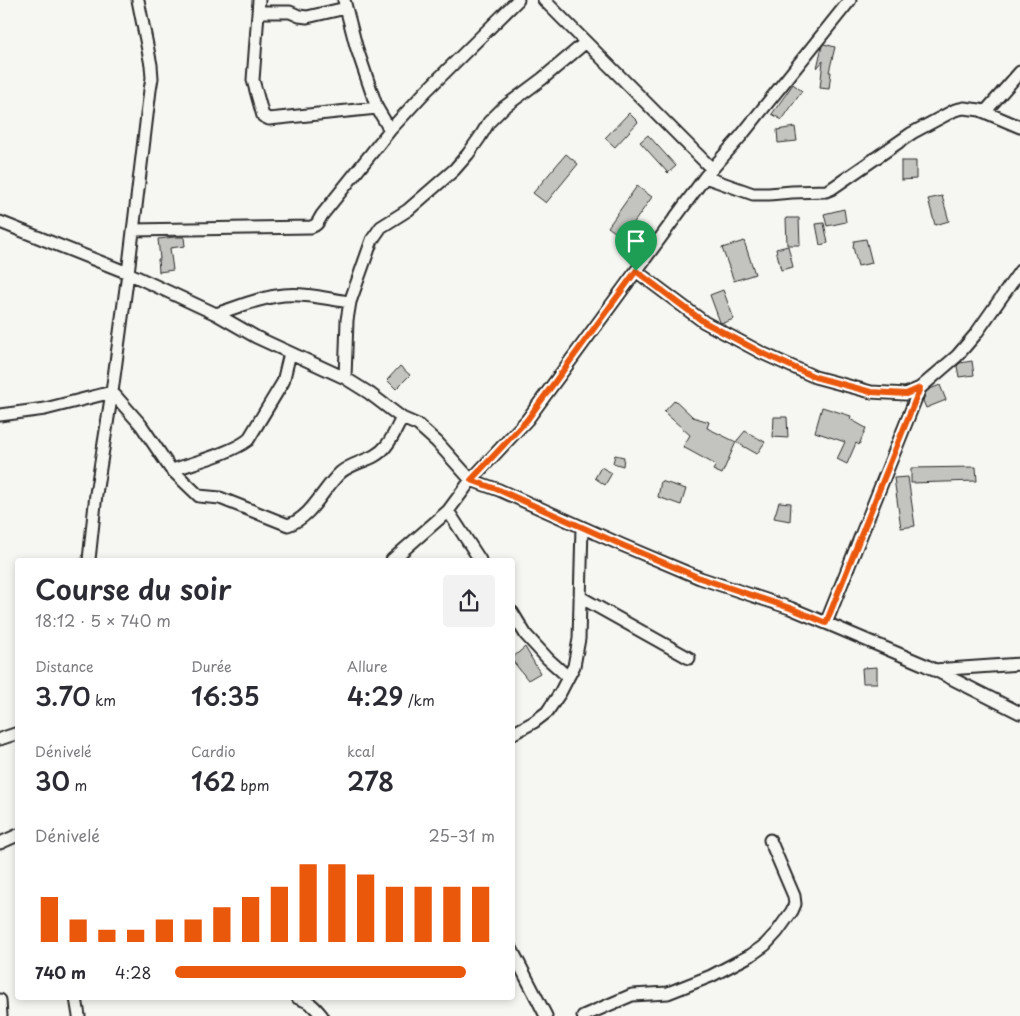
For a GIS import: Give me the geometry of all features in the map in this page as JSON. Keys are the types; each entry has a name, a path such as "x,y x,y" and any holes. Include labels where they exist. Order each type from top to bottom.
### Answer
{"street":[{"path":"89,558 96,494 112,392 152,78 138,0"},
{"path":"259,0 253,80 263,116 269,119 377,108"},
{"path":"132,230 311,227 318,224 322,215 390,130 426,91 518,0"},
{"path":"544,0 586,42 708,173 753,194 826,192 912,133 955,110 964,108 980,110 1020,127"},
{"path":"394,558 448,511 471,480 527,420 708,173 741,136 850,0"},
{"path":"258,12 290,12 307,17 345,4 356,46 377,108 390,130"},
{"path":"345,378 347,320 350,302 372,240 381,227 408,210 454,170 468,154 489,122 502,108 586,42"},
{"path":"984,112 1020,72"},
{"path":"0,222 128,273 216,314 256,337 345,378 369,393 402,418 418,425 437,442 471,480 499,490 700,578 790,608 826,623 934,670 1020,713"},
{"path":"636,271 704,322 762,353 815,377 871,392 906,394 920,388 957,356 975,335 1020,271"},
{"path":"216,314 263,298 284,295 304,295 350,302"},
{"path":"173,470 240,446 248,440 283,382 290,353"},
{"path":"826,623 920,388"},
{"path":"0,415 45,409 112,392"},
{"path":"112,392 141,425 173,470 199,496 220,498 288,525 298,522 339,474 347,468 376,455 386,446 402,418"},
{"path":"448,511 479,558"},
{"path":"515,732 547,712 560,693 574,666 579,639 582,527"},
{"path":"580,597 690,658"},
{"path":"515,617 526,635 568,677"},
{"path":"934,670 1020,664"},
{"path":"0,739 15,734"},
{"path":"0,844 15,836"},
{"path":"583,1016 632,995 668,993 719,972 751,955 765,945 792,911 794,904 794,896 770,840"},
{"path":"515,956 546,1016"},
{"path":"0,1000 2,1016"},
{"path":"76,1000 79,1016"},
{"path":"307,1000 322,1016"}],"building":[{"path":"824,44 835,47 829,72 831,72 829,89 820,88 823,61 817,68"},
{"path":"793,84 802,91 782,120 772,114"},
{"path":"629,113 638,122 615,147 605,138"},
{"path":"795,127 797,141 778,143 777,130"},
{"path":"648,135 676,166 668,173 640,142"},
{"path":"566,154 578,164 546,203 533,193"},
{"path":"901,161 916,161 916,179 901,180"},
{"path":"637,186 652,197 623,238 608,227"},
{"path":"942,196 949,221 935,225 928,199"},
{"path":"844,209 846,222 827,226 824,214"},
{"path":"786,218 799,218 800,245 787,245"},
{"path":"824,223 828,243 820,245 816,224"},
{"path":"184,237 185,246 170,248 173,270 159,272 158,239"},
{"path":"866,239 872,263 858,266 853,247 854,241"},
{"path":"744,241 755,274 734,281 722,248"},
{"path":"788,246 793,267 781,270 776,249"},
{"path":"723,290 734,319 723,323 720,322 710,295"},
{"path":"972,361 974,375 959,377 957,366 960,363"},
{"path":"400,366 410,375 396,389 387,380"},
{"path":"940,385 946,400 926,408 923,401 926,392"},
{"path":"675,400 693,417 709,422 707,428 736,442 722,474 713,470 716,465 683,447 690,435 664,412"},
{"path":"822,407 851,416 850,419 866,428 859,445 856,443 847,464 837,459 845,442 815,432"},
{"path":"774,417 787,417 788,438 773,437"},
{"path":"745,431 765,442 757,454 736,442"},
{"path":"615,455 624,457 623,466 613,463"},
{"path":"601,467 612,473 605,485 595,478"},
{"path":"976,467 977,481 911,483 911,468"},
{"path":"908,477 915,526 901,528 894,478"},
{"path":"661,481 686,489 681,505 658,497"},
{"path":"779,502 791,503 790,521 774,518"},
{"path":"525,647 540,673 528,680 515,664 515,655"},
{"path":"877,667 877,683 863,683 862,668"}],"route":[{"path":"636,271 704,322 762,353 815,377 871,392 888,394 906,394 920,388 826,623 790,608 700,578 499,490 471,480 527,420 636,271"}]}
